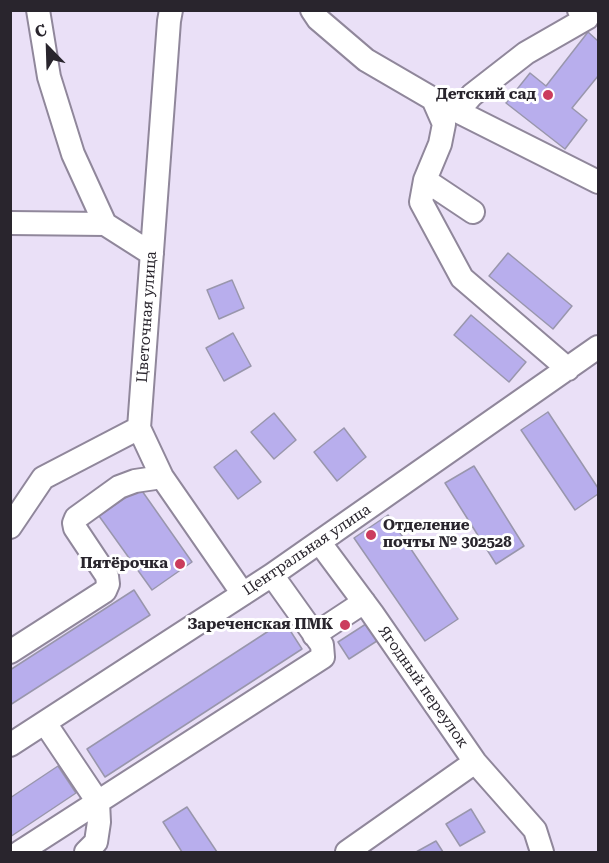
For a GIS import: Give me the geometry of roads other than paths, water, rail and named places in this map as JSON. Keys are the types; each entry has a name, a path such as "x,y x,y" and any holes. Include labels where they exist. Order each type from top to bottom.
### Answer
{"street":[{"path":"38,10 49,77 66,132 73,154 105,224"},
{"name":"Цветочная улица","path":"171,10 139,428 162,477 243,594"},
{"path":"312,10 318,19 366,60 433,99 598,182"},
{"path":"458,111 472,95 526,53 587,18 579,10"},
{"path":"433,99 444,124 440,144 425,180 421,202 462,278 568,369"},
{"path":"425,180 473,212"},
{"path":"10,223 105,224 152,254"},
{"name":"Центральная улица","path":"10,745 320,543 598,347"},
{"path":"10,527 43,478 139,428"},
{"path":"10,652 105,591 108,584 106,576 75,528 76,518 119,488 135,481 162,477"},
{"name":"Ягодный переулок","path":"320,543 364,602 475,762 347,852"},
{"path":"20,852 323,657 322,645 272,575"},
{"path":"314,634 364,602"},
{"path":"45,723 98,802 99,822 96,842 86,852"},
{"path":"475,762 535,830 543,852"}],"place":[{"name":"Детский сад","path":"548,95"},
{"name":"Отделение почты № 302528","path":"371,535"},
{"name":"Пятёрочка","path":"180,564"},
{"name":"Зареченская ПМК","path":"345,625"}]}
